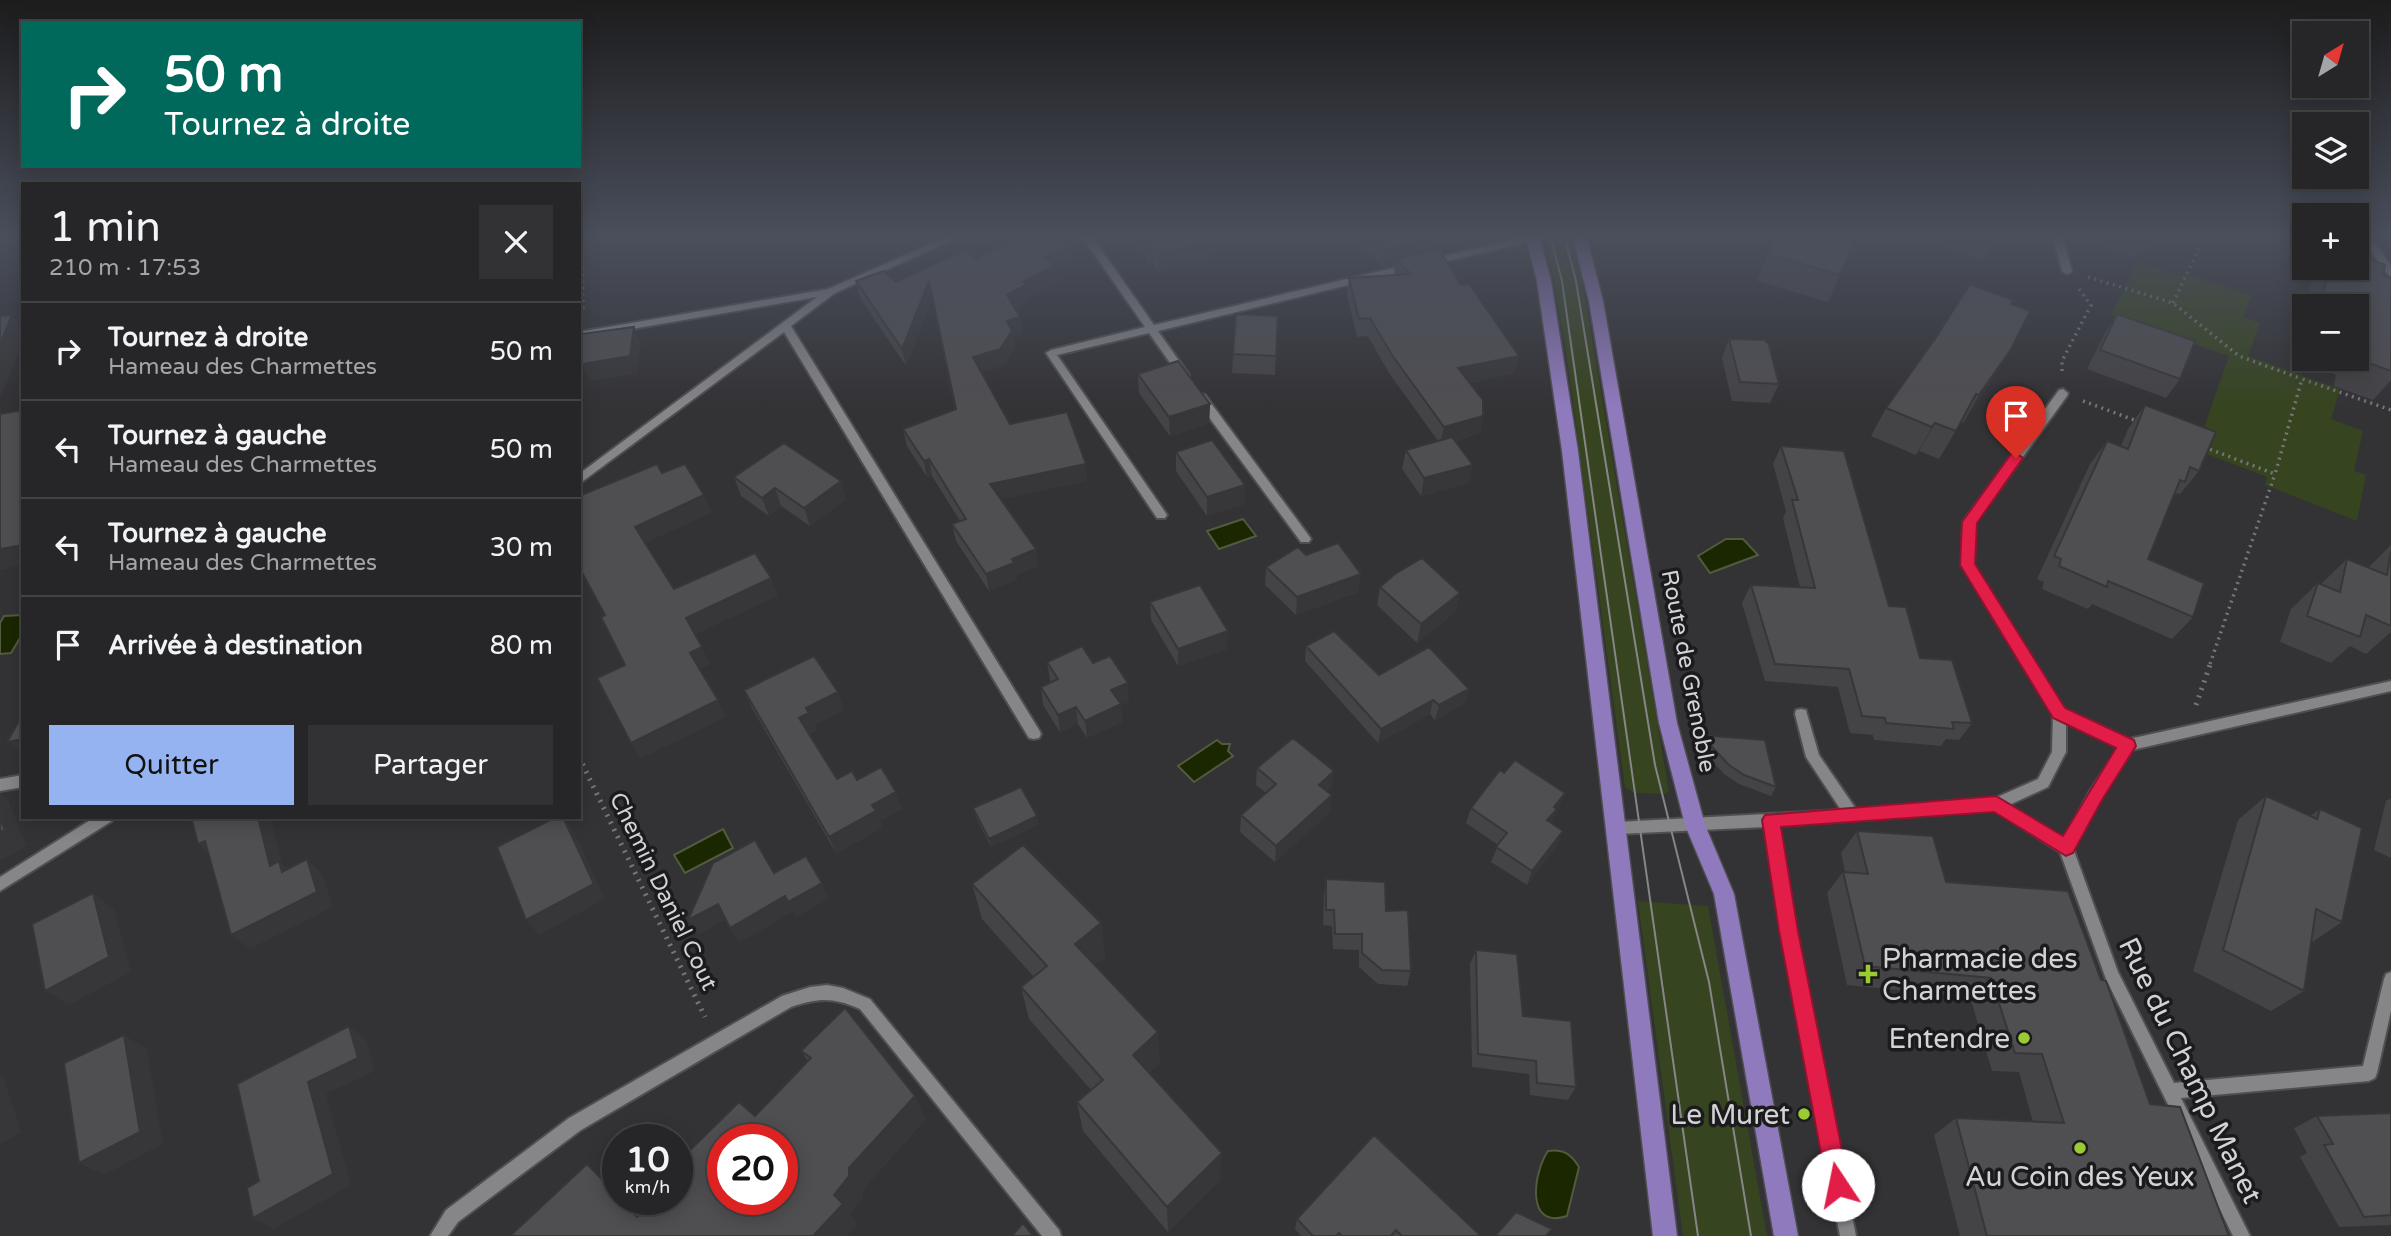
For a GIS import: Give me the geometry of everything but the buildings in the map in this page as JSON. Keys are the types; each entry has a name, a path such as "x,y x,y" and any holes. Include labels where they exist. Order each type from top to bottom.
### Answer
{"main road":[{"path":"1546,293 1570,451 1605,753 1618,828 1665,1236"},
{"name":"Route de Grenoble","path":"1594,293 1668,723 1695,825 1724,894 1786,1236"}],"street":[{"path":"581,335 822,293"},
{"path":"581,479 830,293"},
{"path":"1125,293 1150,330"},
{"path":"1051,353 1302,293"},
{"path":"786,326 1034,734"},
{"path":"1618,828 1853,816 1996,804 2043,782 2059,752 2059,713 1968,565 1969,522 2063,393"},
{"path":"2059,713 2128,746 2391,685"},
{"path":"1801,714 1813,757 1853,816"},
{"path":"1996,804 2066,848 2095,794 2128,746"},
{"path":"0,785 21,781"},
{"path":"0,885 104,819"},
{"path":"1771,820 1788,931 1848,1236"},
{"name":"Rue du Champ Manet","path":"2066,848 2111,974 2172,1091 2242,1236"},
{"path":"2172,1091 2369,1073 2391,979"},
{"path":"438,1236 452,1216 575,1124 716,1040 788,1001 821,990 846,995 865,1004 1053,1236"}],"lane":[{"path":"1150,330 1305,539"},
{"path":"1051,353 1161,515"}],"path":[{"path":"581,293 581,335"},
{"path":"2082,293 2091,305 2062,362 2063,393 2138,422"},
{"path":"2139,293 2173,303 2239,356 2391,410"},
{"path":"2173,303 2178,293"},
{"path":"2187,732 2275,474 2302,379"},
{"path":"2200,446 2275,474"},
{"name":"Chemin Daniel Cout","path":"581,761 716,1040"}],"shaded area":[{"path":"1556,293 1584,293 1669,791 1665,794 1634,793 1625,787"},
{"path":"2122,293 2242,293 2252,296 2243,317 2260,323 2248,356 2340,389 2331,419 2363,431 2354,471 2366,475 2357,521 2265,485 2267,477 2196,450 2229,356 2111,315"},
{"path":"1243,519 1256,536 1219,549 1207,531"},
{"path":"1726,539 1743,539 1758,555 1710,573 1698,556"},
{"path":"21,615 21,636 11,653 0,654 0,623 4,616"},
{"path":"1217,740 1222,744 1230,744 1228,751 1233,756 1194,782 1178,766"},
{"path":"723,829 733,848 685,873 674,855"},
{"path":"1638,901 1708,906 1767,1236 1683,1236"},
{"path":"1548,1151 1566,1153 1579,1167 1567,1216 1553,1218 1544,1215 1538,1207 1536,1196 1539,1172"}],"tram line":[{"path":"1564,293 1698,1236"},
{"path":"1578,293 1655,765 1709,982 1751,1236"}],"place":[{"name":"Pharmacie des Charmettes","path":"1868,974"},
{"name":"Entendre","path":"2024,1038"},
{"name":"Le Muret","path":"1804,1114"},
{"name":"Au Coin des Yeux","path":"2080,1148"}],"route":[{"path":"1838,1185 1788,931 1771,820 1996,804 2066,848 2095,794 2128,746 2059,713 1968,565 1969,522 2016,458"}]}
